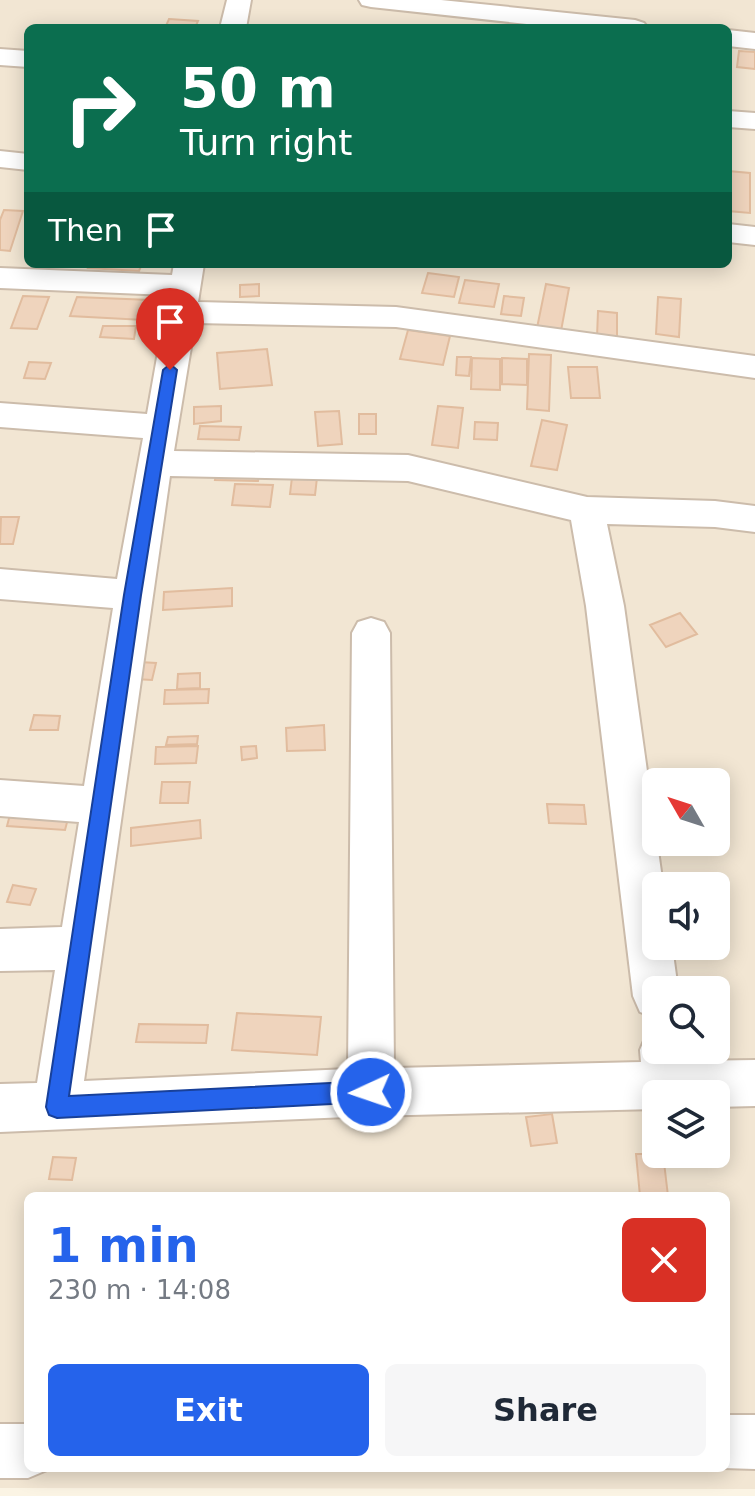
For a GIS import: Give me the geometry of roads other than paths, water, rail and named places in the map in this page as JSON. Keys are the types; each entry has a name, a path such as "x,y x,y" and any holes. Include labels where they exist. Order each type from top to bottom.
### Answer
{"street":[{"path":"234,24 239,0"},
{"path":"371,0 597,24"},
{"path":"732,38 755,41"},
{"path":"0,57 24,59"},
{"path":"732,119 755,121"},
{"path":"0,159 24,162"},
{"path":"732,233 755,236"},
{"path":"0,278 185,288 755,367"},
{"path":"57,1107 100,805 185,288"},
{"path":"0,415 157,445 408,468 587,510 688,512 755,519"},
{"path":"587,510 605,606 653,976"},
{"path":"0,584 133,595"},
{"path":"371,633 371,1092"},
{"path":"0,798 100,805"},
{"path":"0,950 78,948"},
{"path":"0,1108 371,1092 666,1068 755,1083"},
{"path":"730,1442 755,1442"},
{"path":"0,1451 24,1451"}]}
